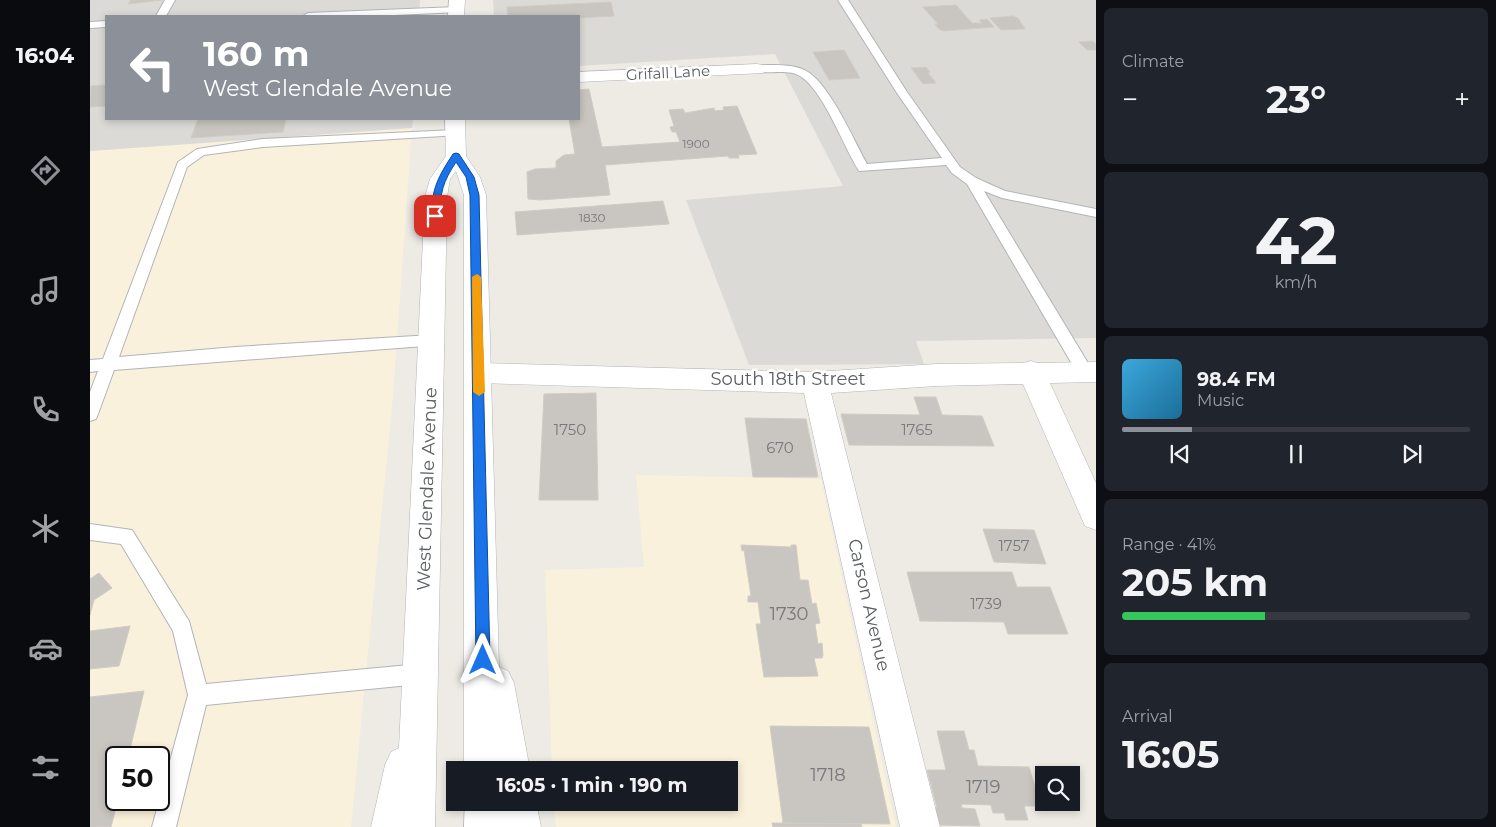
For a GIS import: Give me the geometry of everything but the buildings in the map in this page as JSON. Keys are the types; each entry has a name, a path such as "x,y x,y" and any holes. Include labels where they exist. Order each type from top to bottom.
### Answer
{"main road":[{"name":"Grifall Lane","path":"580,77 757,69"},
{"name":"West Glendale Avenue","path":"415,827 436,197 440,179 455,136"},
{"path":"455,136 475,195 484,761"},
{"path":"1031,371 1096,516"},
{"name":"South 18th Street","path":"479,373 815,382 1031,371 1090,372"},
{"name":"Carson Avenue","path":"815,382 920,827"},
{"path":"482,605 509,761"},
{"path":"391,827 420,677"},
{"path":"484,811 484,827"},
{"path":"518,811 521,827"}],"lane":[{"path":"162,15 170,0"},
{"path":"843,0 956,170 972,181 1002,194 1096,212"},
{"path":"329,15 457,9"},
{"path":"90,25 105,24"},
{"path":"757,69 784,68 804,74 816,85 862,168 950,161"},
{"path":"90,414 182,165 201,152 262,143 455,136"},
{"path":"972,181 1090,372"},
{"path":"90,366 235,353 432,341"},
{"path":"90,532 126,536 182,628 198,695 164,827"},
{"path":"198,695 420,677"}],"shaded area":[{"path":"90,0 420,0 419,15 105,15 105,120 413,120 412,128 90,151"},
{"path":"493,0 1096,0 1096,338 916,341 924,364 749,365 686,200 843,186 775,54 580,66 580,15 494,15"},
{"path":"412,128 393,396 351,827 90,827 90,151"},
{"path":"636,475 821,479 896,827 556,827 555,811 738,811 738,761 552,761 545,570 644,567"}],"slow traffic":[{"path":"477,277 479,392"}],"route":[{"path":"435,216 436,197 440,179 456,156 470,177 475,195 483,660"}]}
